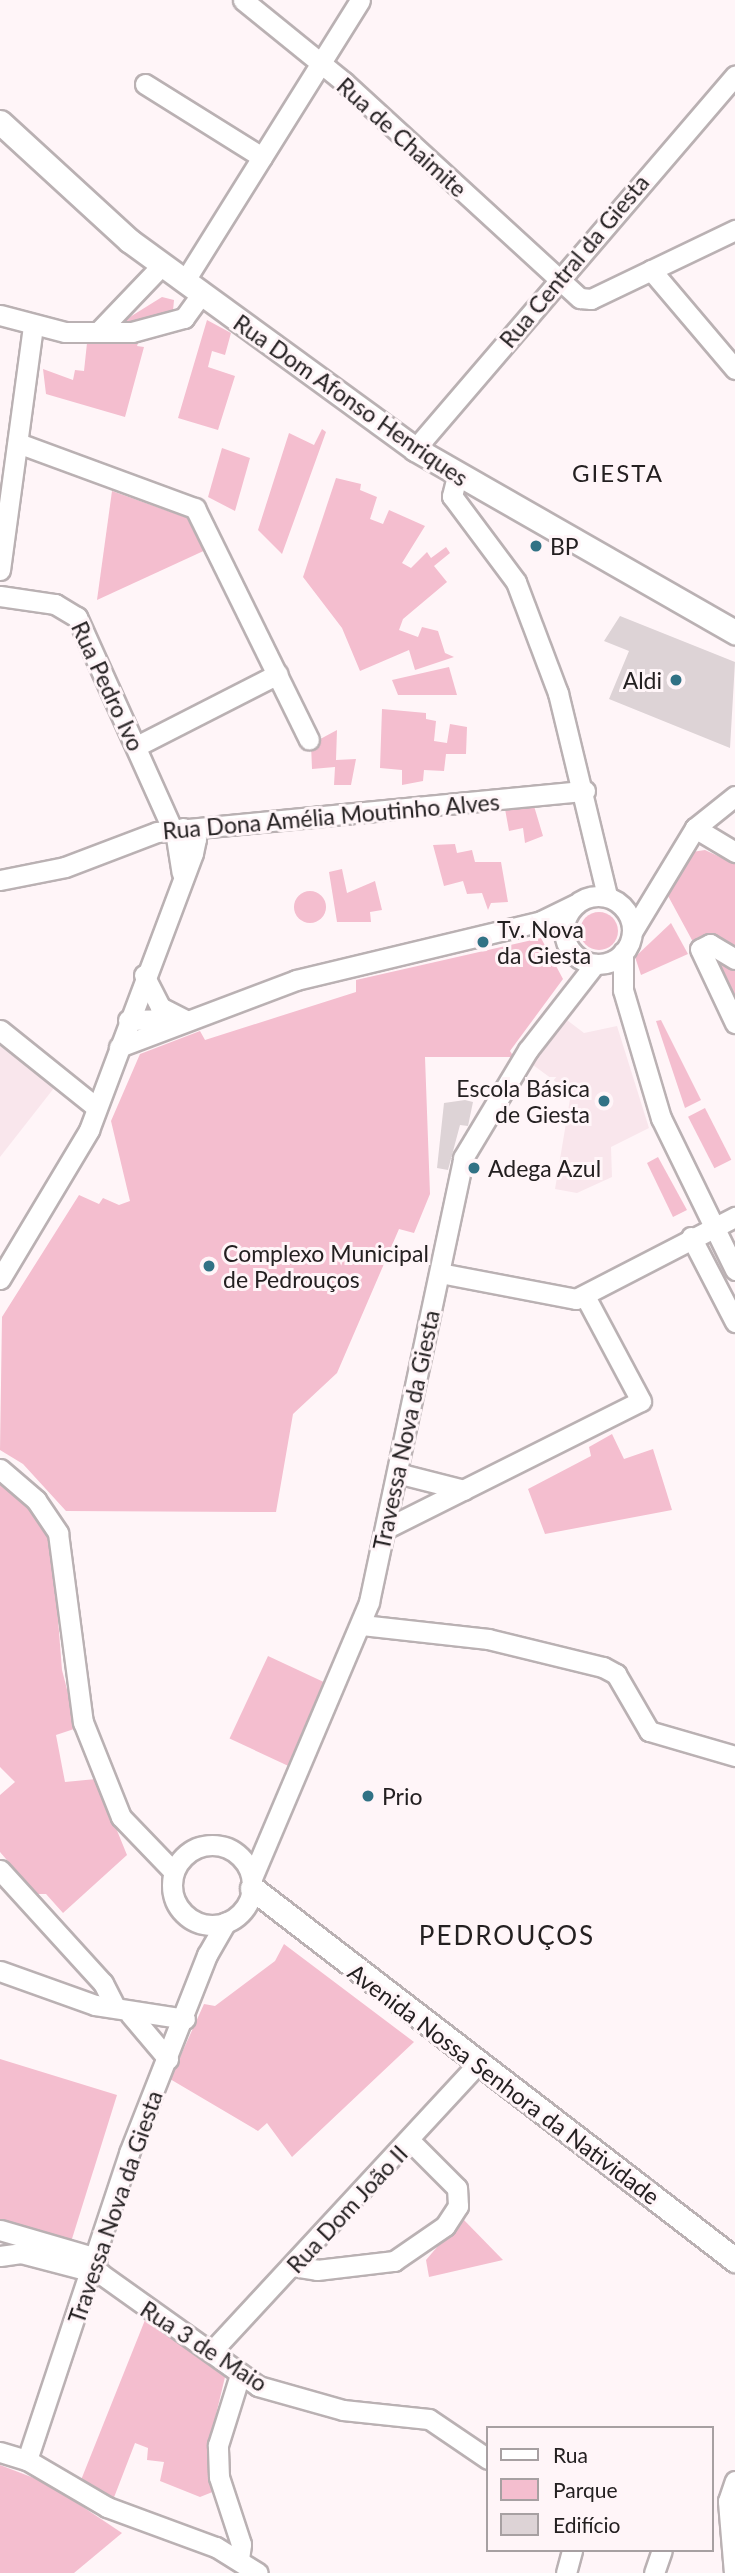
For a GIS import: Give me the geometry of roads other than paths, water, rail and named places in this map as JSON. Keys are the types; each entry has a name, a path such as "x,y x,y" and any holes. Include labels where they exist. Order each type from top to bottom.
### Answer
{"main road":[{"name":"Rua Dom Afonso Henriques","path":"0,122 161,266 415,449 457,476 735,632"},
{"name":"Avenida Nossa Senhora da Natividade","path":"250,1891 735,2260"}],"street":[{"name":"Rua de Chaimite","path":"243,0 555,281 591,299 651,270"},
{"path":"0,315 33,326 98,332 176,322 262,157 360,0"},
{"name":"Rua Central da Giesta","path":"415,449 555,281 735,75"},
{"path":"145,84 262,157"},
{"path":"735,230 651,270 735,369"},
{"path":"98,332 161,266"},
{"path":"0,570 33,326"},
{"path":"18,443 195,508 309,740"},
{"path":"457,476 452,496 520,590 571,732 600,873 608,899 632,932"},
{"name":"Rua Pedro Ivo","path":"0,596 73,612 178,829 196,842 144,975"},
{"path":"137,746 278,674"},
{"name":"Rua Dona Amélia Moutinho Alves","path":"0,880 65,867 178,829 585,791"},
{"path":"735,796 695,828 655,891 624,952 623,990 661,1118 735,1270"},
{"path":"695,828 735,852"},
{"path":"119,1048 185,1020 307,977 541,921 574,905 655,891"},
{"path":"565,939 574,905"},
{"path":"541,921 623,990"},
{"path":"735,959 710,944 700,949 735,1023"},
{"path":"590,962 624,952"},
{"name":"Travessa Nova da Giesta","path":"250,1891 362,1625 467,1149 528,1050 577,987 590,962"},
{"path":"0,1279 79,1151 144,975"},
{"path":"144,975 160,1007 185,1020"},
{"path":"128,1020 185,1020"},
{"path":"0,1030 97,1108"},
{"path":"440,1273 567,1300 586,1296 691,1237 735,1217"},
{"path":"691,1237 735,1322"},
{"path":"385,1529 641,1401 586,1296"},
{"path":"0,1469 36,1500 58,1533 80,1710 121,1818 174,1872"},
{"path":"397,1473 464,1490"},
{"path":"362,1625 488,1639 603,1667 615,1674 649,1731 735,1756"},
{"path":"147,1842 192,1850 214,1844 235,1852 269,1847"},
{"path":"192,1850 174,1872 174,1898 190,1918 207,1955"},
{"path":"190,1918 226,1922 250,1891 235,1852"},
{"path":"0,1870 169,2059"},
{"name":"Travessa Nova da Giesta","path":"27,2460 94,2266 128,2153 185,2020 207,1955 226,1922"},
{"path":"0,1971 123,2010 185,2020"},
{"name":"Rua Dom João II","path":"211,2352 410,2141 479,2063"},
{"path":"293,2266 317,2270 394,2261 445,2226 458,2206 457,2188 410,2141"},
{"path":"0,2230 94,2266"},
{"name":"Rua 3 de Maio","path":"0,2256 21,2253 94,2266 150,2314 211,2352 240,2375 321,2406 441,2423 486,2457"},
{"path":"239,2559 242,2544 219,2477 218,2445 240,2375"},
{"path":"0,2452 27,2460 107,2507 239,2559 258,2573"},
{"path":"734,2573 720,2503 735,2481"},
{"path":"566,2573 571,2552"},
{"path":"654,2573 661,2552"}],"place":[{"name":"BP","path":"536,546"},
{"name":"Aldi","path":"676,680"},
{"name":"Tv. Nova da Giesta","path":"483,942"},
{"name":"Escola Básica de Giesta","path":"604,1101"},
{"name":"Adega Azul","path":"474,1168"},
{"name":"Complexo Municipal de Pedrouços","path":"209,1266"},
{"name":"Prio","path":"368,1796"}],"district":[{"name":"GIESTA","path":"618,473"},
{"name":"PEDROUÇOS","path":"507,1936"}]}
